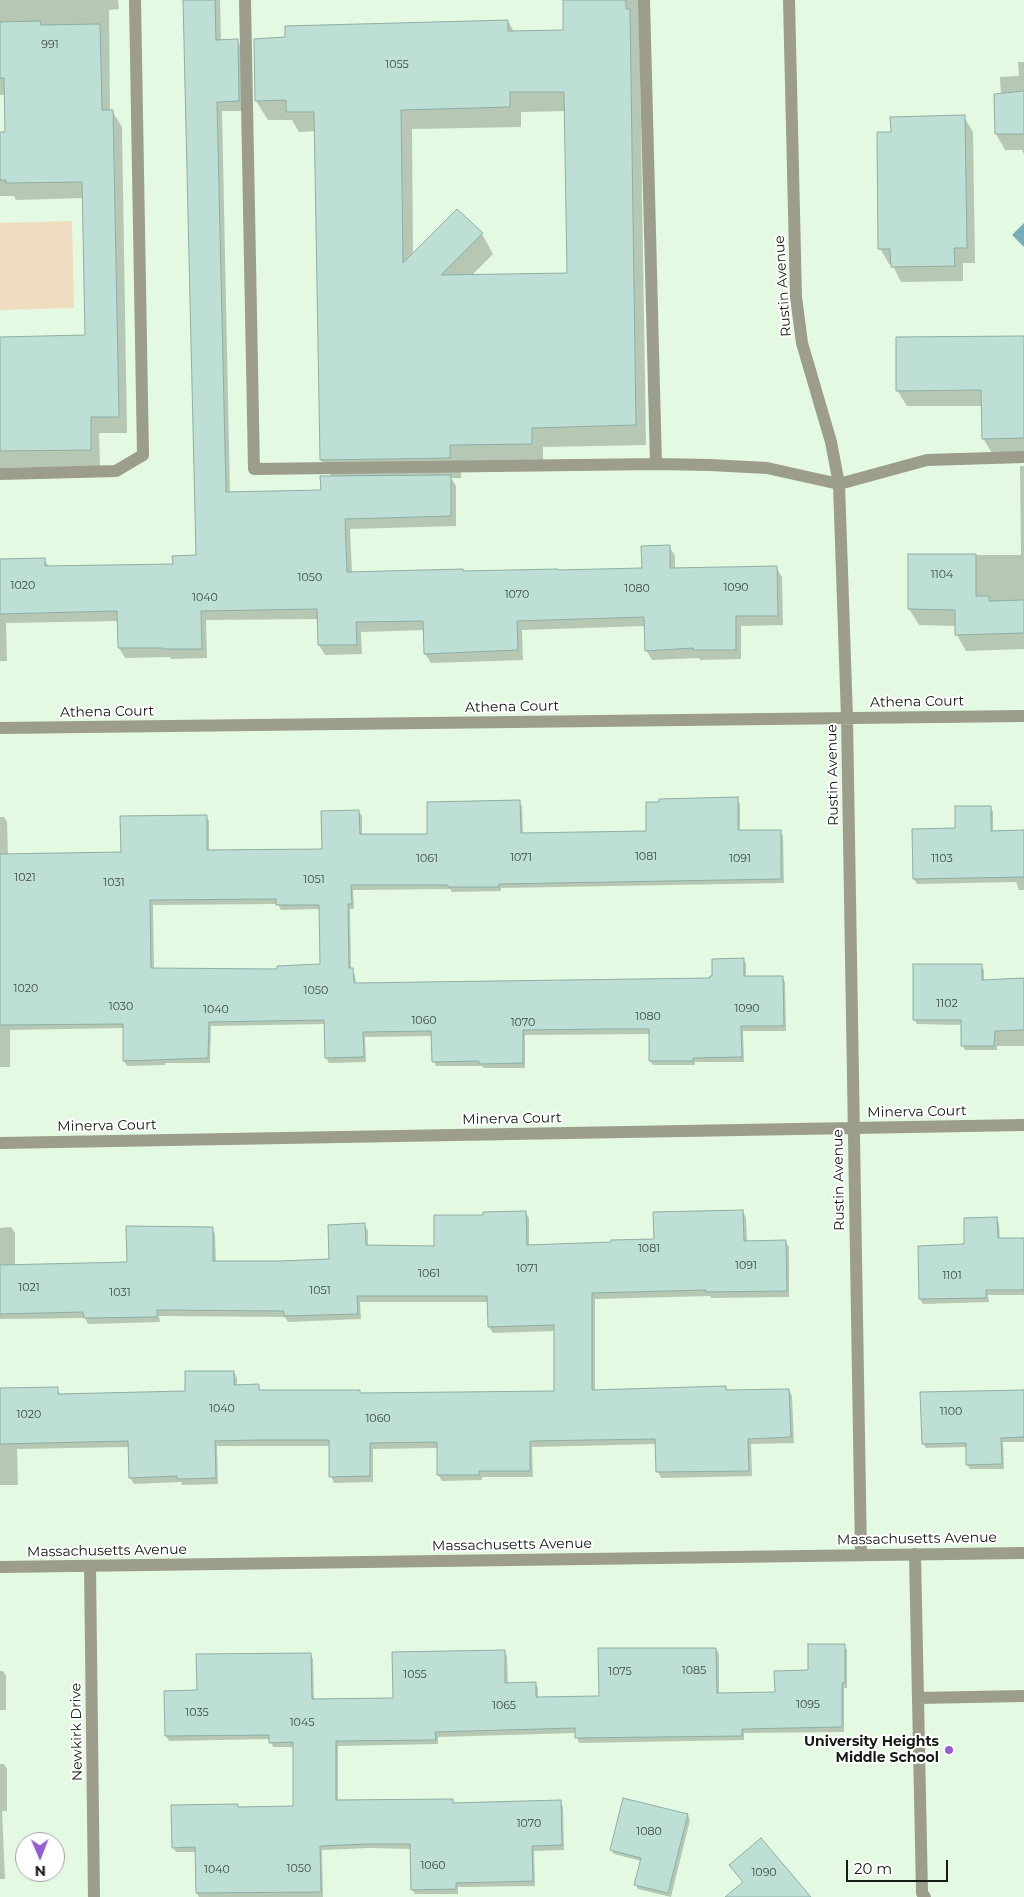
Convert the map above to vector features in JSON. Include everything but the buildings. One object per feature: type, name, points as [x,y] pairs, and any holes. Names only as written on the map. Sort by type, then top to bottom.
[{"type":"street","points":[[0,474],[116,472],[143,455],[135,0]]},
{"type":"street","points":[[246,0],[254,469],[710,464],[767,468],[839,484],[927,460],[1024,458]]},
{"type":"street","points":[[644,0],[656,464]]},
{"type":"street","name":"Rustin Avenue","points":[[789,0],[796,297],[802,343],[831,442],[839,484],[847,718],[861,1555]]},
{"type":"street","name":"Athena Court","points":[[0,728],[1024,716]]},
{"type":"street","name":"Minerva Court","points":[[0,1143],[1024,1125]]},
{"type":"street","name":"Massachusetts Avenue","points":[[0,1567],[1024,1553]]},
{"type":"street","points":[[915,1554],[922,1893],[925,1897]]},
{"type":"street","name":"Newkirk Drive","points":[[90,1566],[94,1897]]},
{"type":"street","points":[[918,1698],[1024,1696]]},
{"type":"shaded area","points":[[72,221],[74,308],[0,310],[0,223]]},
{"type":"water","points":[[1024,223],[1024,247],[1012,235]]},
{"type":"place","name":"University Heights Middle School","points":[[949,1750]]}]
